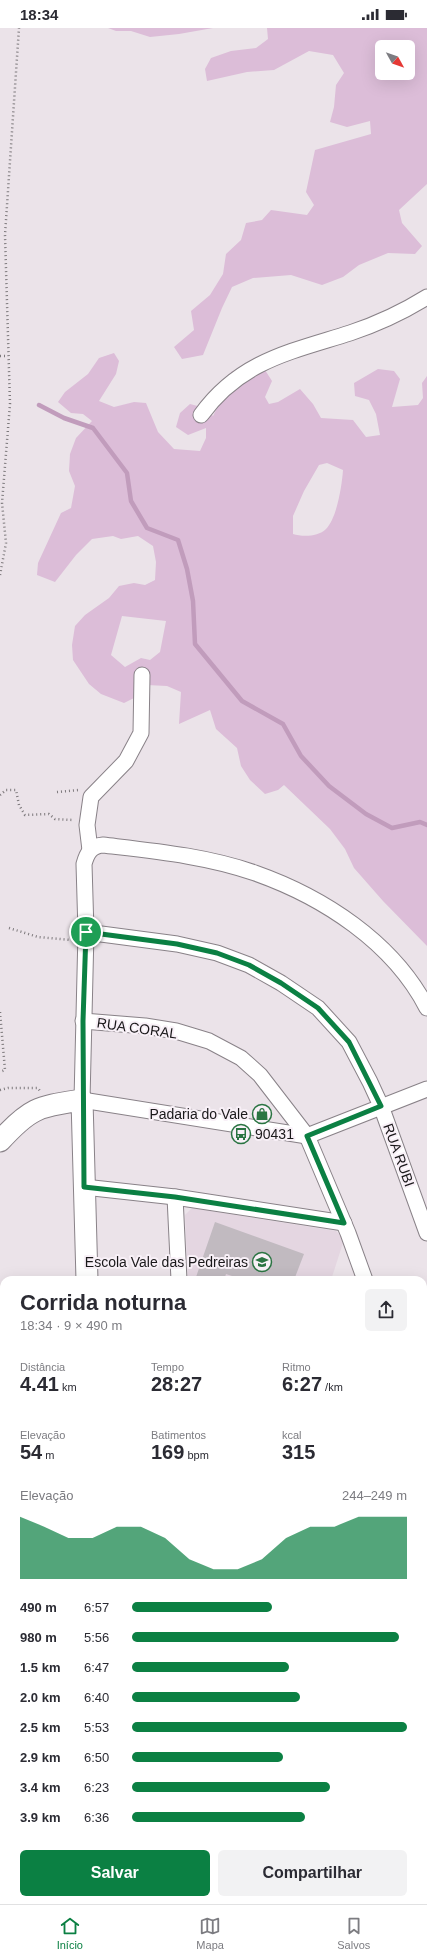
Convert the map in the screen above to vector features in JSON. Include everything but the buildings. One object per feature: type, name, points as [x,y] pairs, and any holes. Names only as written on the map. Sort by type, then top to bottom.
[{"type":"street","points":[[201,415],[214,398],[230,383],[246,372],[295,349],[351,333],[385,320],[411,308],[427,297]]},
{"type":"street","points":[[87,1276],[82,1100],[86,937],[84,864],[90,850],[88,821],[91,797],[126,761],[141,733],[142,676]]},
{"type":"street","points":[[90,850],[97,846],[104,845],[193,857],[254,873],[305,895],[349,922],[392,958],[427,1008]]},
{"type":"street","name":"RUA RUBI","points":[[86,937],[177,944],[217,953],[249,965],[281,983],[318,1008],[349,1042],[381,1106],[427,1233]]},
{"type":"street","name":"RUA CORAL","points":[[83,1021],[144,1026],[176,1031],[209,1041],[241,1058],[260,1075],[307,1136],[344,1223],[364,1276]]},
{"type":"street","points":[[0,1141],[22,1117],[32,1111],[48,1105],[82,1100],[307,1136],[427,1089]]},
{"type":"street","points":[[84,1187],[175,1197],[344,1223]]},
{"type":"street","points":[[175,1197],[179,1276]]},
{"type":"path","points":[[0,575],[6,544],[2,503],[10,404],[5,235],[19,28]]},
{"type":"path","points":[[0,356],[8,356]]},
{"type":"path","points":[[0,795],[6,790],[16,790],[19,805],[25,815],[49,814],[55,819],[88,821]]},
{"type":"path","points":[[57,792],[84,790],[91,797]]},
{"type":"path","points":[[9,928],[38,937],[86,937]]},
{"type":"path","points":[[0,1012],[5,1070],[0,1072]]},
{"type":"path","points":[[0,1090],[8,1088],[38,1088],[48,1105]]},
{"type":"shaded area","points":[[108,28],[213,28],[150,37],[131,31],[116,31]]},
{"type":"shaded area","points":[[267,28],[427,28],[427,184],[399,210],[402,223],[422,246],[415,254],[388,253],[359,265],[343,277],[322,285],[291,275],[253,278],[232,287],[203,355],[182,359],[174,347],[194,330],[191,311],[210,295],[223,274],[226,254],[241,240],[246,223],[262,220],[271,210],[307,215],[314,205],[306,192],[315,150],[371,134],[370,121],[347,127],[330,122],[334,107],[336,85],[344,73],[333,55],[309,51],[274,70],[247,72],[207,81],[205,69],[211,58],[231,51],[256,48],[268,39]]},
{"type":"shaded area","points":[[114,353],[119,361],[116,374],[99,401],[114,407],[134,402],[146,403],[158,432],[174,449],[200,451],[206,438],[206,428],[188,435],[176,427],[180,413],[190,404],[205,408],[213,416],[217,408],[219,393],[232,371],[243,380],[265,370],[272,381],[265,397],[269,404],[278,402],[300,389],[313,404],[321,418],[353,420],[366,437],[380,435],[376,414],[369,400],[355,396],[354,383],[378,369],[394,371],[400,379],[392,407],[418,405],[423,398],[422,383],[427,376],[427,946],[383,901],[354,868],[345,849],[330,829],[284,785],[278,790],[265,794],[250,780],[241,766],[237,748],[216,729],[210,710],[179,724],[181,692],[167,686],[147,685],[134,698],[124,703],[101,694],[89,684],[73,660],[72,645],[75,626],[85,615],[109,598],[119,586],[134,583],[145,585],[155,580],[156,562],[153,546],[138,536],[121,539],[113,536],[92,539],[76,555],[55,582],[37,575],[38,563],[61,513],[71,508],[75,486],[69,471],[70,454],[76,438],[92,421],[83,414],[71,413],[58,402],[65,392],[88,374],[99,358]],"holes":[[[327,463],[343,470],[336,509],[330,524],[323,532],[319,534],[305,536],[293,534],[293,516],[304,491],[319,465]],[[122,616],[166,621],[160,652],[150,660],[141,658],[125,667],[111,655]]]},
{"type":"shaded area","name":"Escola Vale das Pedreiras","points":[[192,1208],[336,1231],[341,1236],[343,1243],[332,1276],[188,1276],[185,1215]]},
{"type":"waterway","points":[[39,405],[64,418],[93,428],[127,473],[131,501],[147,528],[178,540],[187,569],[193,601],[195,644],[242,701],[283,724],[301,756],[329,786],[366,814],[392,828],[420,822],[427,825]]},
{"type":"place","name":"Padaria do Vale","points":[[262,1114]]},
{"type":"place","name":"90431","points":[[241,1134]]},
{"type":"place","name":"Escola Vale das Pedreiras","points":[[262,1262]]},
{"type":"route","points":[[86,932],[177,944],[217,953],[249,965],[281,983],[318,1008],[349,1042],[381,1106],[307,1136],[344,1223],[175,1197],[84,1187],[82,1100],[86,932]]}]
